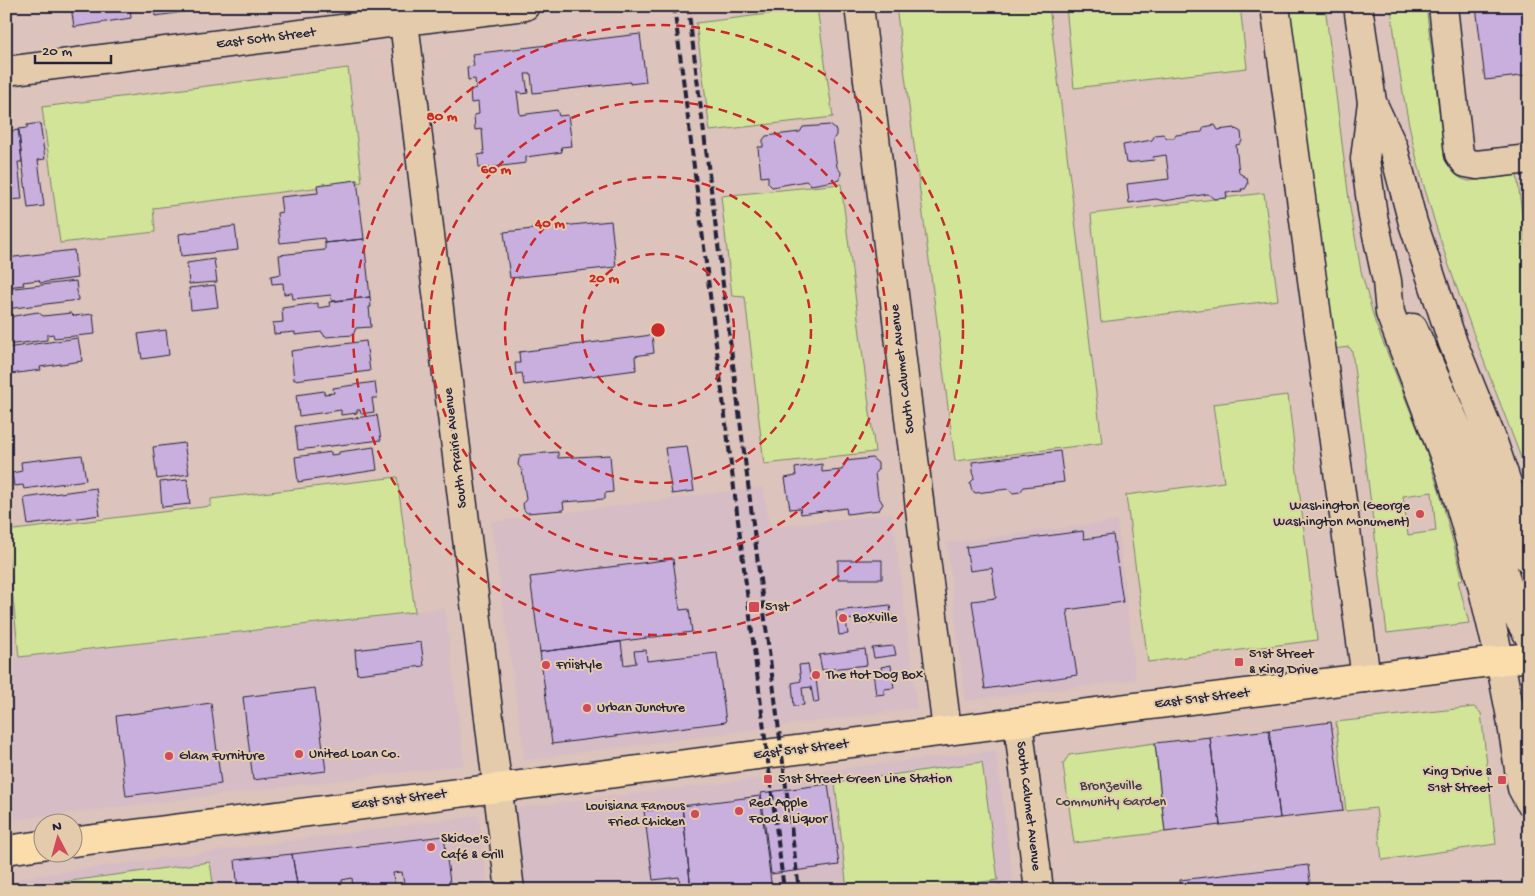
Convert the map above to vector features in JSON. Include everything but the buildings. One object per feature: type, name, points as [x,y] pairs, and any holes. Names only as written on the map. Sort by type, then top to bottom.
[{"type":"main road","name":"East 51st Street","points":[[82,841],[1529,657]]},
{"type":"main road","points":[[6,850],[32,846]]},
{"type":"street","name":"East 50th Street","points":[[6,71],[403,14],[525,6]]},
{"type":"street","name":"South Calumet Avenue","points":[[859,6],[947,731]]},
{"type":"street","points":[[1275,6],[1366,678]]},
{"type":"street","points":[[1358,6],[1372,102],[1365,159],[1373,216],[1387,281],[1390,313],[1450,471],[1481,580],[1500,661],[1522,788],[1529,801]]},
{"type":"street","points":[[1443,6],[1460,154],[1466,164],[1477,165],[1529,159]]},
{"type":"street","name":"South Prairie Avenue","points":[[403,14],[510,890]]},
{"type":"street","points":[[1372,102],[1393,147],[1412,223],[1453,343],[1495,447],[1529,559]]},
{"type":"street","points":[[1387,281],[1400,298],[1467,450],[1494,534],[1514,611],[1529,636]]},
{"type":"street","name":"South Calumet Avenue","points":[[1018,722],[1039,890]]},
{"type":"shaded area","points":[[763,487],[770,528],[892,513],[917,708],[525,760],[491,522]]},
{"type":"shaded area","points":[[1117,521],[1136,680],[965,701],[947,543]]},
{"type":"shaded area","points":[[445,608],[464,765],[60,814],[32,814],[32,817],[11,820],[6,783],[6,659]]},
{"type":"shaded area","points":[[996,750],[1013,882],[954,890],[524,890],[515,808]]},
{"type":"shaded area","points":[[479,815],[487,890],[21,890],[19,878]]},
{"type":"green space","points":[[896,6],[1049,6],[1102,443],[955,461]]},
{"type":"green space","points":[[1066,6],[1240,6],[1247,68],[1074,88]]},
{"type":"green space","points":[[1289,6],[1325,6],[1350,208],[1361,271],[1375,322],[1423,443],[1439,490],[1463,579],[1458,581],[1469,623],[1387,633],[1352,351],[1349,347],[1333,349]],"holes":[[[1432,492],[1436,531],[1408,535],[1403,496]]]},
{"type":"green space","points":[[1391,6],[1426,6],[1445,158],[1451,170],[1460,178],[1469,181],[1517,175],[1529,267],[1529,479],[1460,297],[1424,186],[1404,97]]},
{"type":"green space","points":[[817,8],[833,117],[710,131],[696,23]]},
{"type":"green space","points":[[348,68],[362,182],[153,208],[155,232],[60,243],[42,107]]},
{"type":"green space","points":[[841,184],[875,452],[764,464],[745,297],[732,296],[721,196]]},
{"type":"green space","points":[[1264,193],[1278,300],[1101,322],[1091,214]]},
{"type":"green space","points":[[1288,395],[1317,640],[1148,662],[1126,495],[1224,482],[1213,404]]},
{"type":"green space","points":[[397,477],[415,612],[19,657],[6,531],[211,506],[211,499]]},
{"type":"green space","points":[[1474,707],[1481,713],[1496,844],[1382,860],[1376,808],[1346,811],[1336,722]]},
{"type":"green space","name":"Bronzeville Community Garden","points":[[1155,743],[1165,832],[1074,843],[1063,764],[1069,755]]},
{"type":"green space","points":[[982,762],[998,880],[916,890],[847,890],[835,783]]},
{"type":"green space","points":[[210,862],[214,890],[48,890],[48,884]]},
{"type":"railway","points":[[674,6],[784,890]]},
{"type":"railway","points":[[688,6],[799,890]]},
{"type":"place","name":"Washington (George Washington Monument)","points":[[1420,514]]},
{"type":"place","name":"51st","points":[[754,607]]},
{"type":"place","name":"Boxville","points":[[843,618]]},
{"type":"place","name":"51st Street & King Drive","points":[[1239,662]]},
{"type":"place","name":"Friistyle","points":[[546,665]]},
{"type":"place","name":"The Hot Dog Box","points":[[816,675]]},
{"type":"place","name":"Urban Juncture","points":[[587,708]]},
{"type":"place","name":"United Loan Co.","points":[[299,754]]},
{"type":"place","name":"Glam Furniture","points":[[169,756]]},
{"type":"place","name":"51st Street Green Line Station","points":[[768,779]]},
{"type":"place","name":"King Drive & 51st Street","points":[[1502,780]]},
{"type":"place","name":"Red Apple Food & Liquor","points":[[739,811]]},
{"type":"place","name":"Louisiana Famous Fried Chicken","points":[[695,814]]},
{"type":"place","name":"Skidoe's Café & Grill","points":[[431,847]]}]
